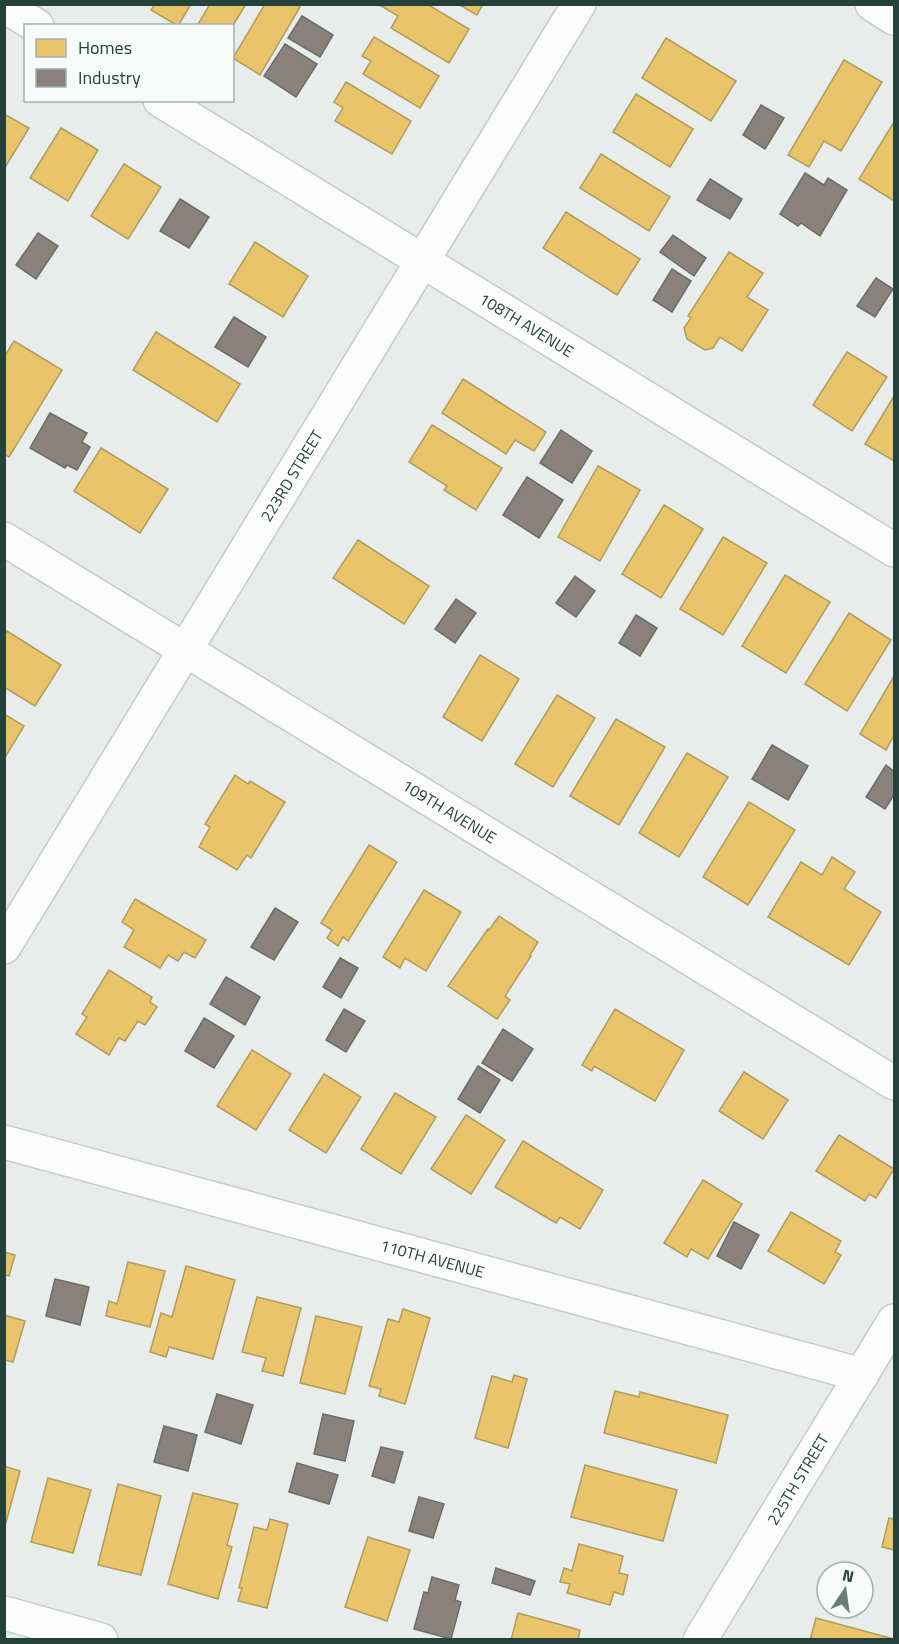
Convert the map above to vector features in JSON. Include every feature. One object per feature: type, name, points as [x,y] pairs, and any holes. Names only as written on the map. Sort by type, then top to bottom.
[{"type":"street","name":"223RD STREET","points":[[4,947],[579,4]]},
{"type":"street","points":[[872,4],[894,18]]},
{"type":"street","points":[[4,6],[34,24]]},
{"type":"street","name":"108TH AVENUE","points":[[163,102],[894,550]]},
{"type":"street","name":"109TH AVENUE","points":[[4,538],[894,1083]]},
{"type":"street","name":"110TH AVENUE","points":[[4,1142],[862,1375]]},
{"type":"street","name":"225TH STREET","points":[[700,1640],[894,1321]]},
{"type":"street","points":[[4,1613],[101,1640]]},
{"type":"building: Homes","points":[[155,4],[191,4],[179,24],[175,24],[151,10]]},
{"type":"building: Homes","points":[[210,4],[246,4],[234,24],[198,24]]},
{"type":"building: Homes","points":[[265,4],[295,4],[300,7],[260,75],[234,59]]},
{"type":"building: Homes","points":[[378,4],[427,4],[469,29],[449,63],[391,28],[398,16]]},
{"type":"building: Homes","points":[[458,4],[483,4],[477,15]]},
{"type":"building: Homes","points":[[374,37],[439,76],[420,108],[363,74],[371,61],[362,56]]},
{"type":"building: Homes","points":[[666,38],[736,81],[711,121],[642,78]]},
{"type":"building: Homes","points":[[844,60],[882,82],[841,151],[824,141],[809,167],[788,155]]},
{"type":"building: Homes","points":[[346,82],[411,121],[392,154],[335,121],[343,108],[334,102]]},
{"type":"building: Homes","points":[[636,94],[693,129],[670,167],[613,132]]},
{"type":"building: Homes","points":[[4,114],[29,128],[4,169]]},
{"type":"building: Homes","points":[[894,122],[894,201],[859,179]]},
{"type":"building: Homes","points":[[61,128],[98,150],[68,201],[30,178]]},
{"type":"building: Homes","points":[[601,154],[670,197],[649,231],[580,188]]},
{"type":"building: Homes","points":[[124,164],[161,187],[128,239],[91,216]]},
{"type":"building: Homes","points":[[566,212],[640,259],[617,295],[543,248]]},
{"type":"building: Homes","points":[[255,242],[308,276],[283,317],[229,284]]},
{"type":"building: Homes","points":[[729,252],[763,273],[747,297],[768,310],[742,351],[720,337],[713,348],[705,350],[687,339],[684,328],[691,318],[688,316]]},
{"type":"building: Homes","points":[[156,332],[240,384],[217,422],[133,370]]},
{"type":"building: Homes","points":[[14,341],[62,370],[9,457],[4,454],[4,357]]},
{"type":"building: Homes","points":[[847,352],[887,377],[852,431],[813,405]]},
{"type":"building: Homes","points":[[463,379],[546,432],[534,451],[515,440],[506,454],[442,413]]},
{"type":"building: Homes","points":[[894,396],[894,461],[865,444]]},
{"type":"building: Homes","points":[[432,425],[502,468],[476,510],[444,490],[447,486],[409,462]]},
{"type":"building: Homes","points":[[101,448],[168,489],[140,533],[74,491]]},
{"type":"building: Homes","points":[[598,466],[640,490],[600,561],[558,537]]},
{"type":"building: Homes","points":[[664,505],[703,529],[661,598],[622,574]]},
{"type":"building: Homes","points":[[723,537],[767,563],[723,635],[680,609]]},
{"type":"building: Homes","points":[[358,540],[429,586],[404,624],[333,578]]},
{"type":"building: Homes","points":[[785,575],[830,602],[786,673],[742,646]]},
{"type":"building: Homes","points":[[849,613],[891,640],[847,711],[805,684]]},
{"type":"building: Homes","points":[[7,631],[61,665],[35,706],[4,687],[4,635]]},
{"type":"building: Homes","points":[[480,655],[519,679],[482,741],[443,717]]},
{"type":"building: Homes","points":[[894,676],[894,735],[886,750],[860,734]]},
{"type":"building: Homes","points":[[557,695],[595,718],[553,787],[515,764]]},
{"type":"building: Homes","points":[[4,714],[24,726],[4,759]]},
{"type":"building: Homes","points":[[616,719],[665,747],[619,825],[570,796]]},
{"type":"building: Homes","points":[[687,753],[728,777],[679,857],[639,833]]},
{"type":"building: Homes","points":[[235,775],[248,784],[250,781],[285,802],[251,858],[247,855],[237,870],[199,847],[210,827],[205,824]]},
{"type":"building: Homes","points":[[749,802],[795,830],[748,905],[703,877]]},
{"type":"building: Homes","points":[[369,845],[397,862],[348,941],[343,937],[338,946],[327,938],[332,930],[321,923]]},
{"type":"building: Homes","points":[[832,857],[855,872],[844,889],[881,912],[849,965],[768,917],[801,862],[822,875]]},
{"type":"building: Homes","points":[[424,890],[461,912],[426,971],[405,958],[400,968],[383,957]]},
{"type":"building: Homes","points":[[135,899],[206,940],[195,958],[184,952],[178,961],[168,955],[160,968],[124,947],[134,930],[122,922]]},
{"type":"building: Homes","points":[[499,916],[538,942],[505,996],[510,1000],[497,1019],[448,986]]},
{"type":"building: Homes","points":[[109,970],[152,997],[150,1002],[157,1007],[145,1025],[138,1021],[125,1041],[119,1038],[109,1055],[76,1034],[87,1017],[82,1014]]},
{"type":"building: Homes","points":[[615,1009],[684,1050],[655,1101],[594,1066],[592,1071],[582,1065]]},
{"type":"building: Homes","points":[[252,1050],[291,1074],[256,1130],[217,1106]]},
{"type":"building: Homes","points":[[744,1072],[788,1100],[763,1139],[719,1111]]},
{"type":"building: Homes","points":[[324,1074],[361,1097],[326,1153],[289,1130]]},
{"type":"building: Homes","points":[[395,1093],[436,1117],[401,1174],[361,1149]]},
{"type":"building: Homes","points":[[466,1115],[505,1140],[471,1194],[431,1169]]},
{"type":"building: Homes","points":[[839,1135],[894,1169],[876,1198],[869,1194],[865,1201],[816,1171]]},
{"type":"building: Homes","points":[[523,1141],[603,1190],[580,1229],[560,1217],[556,1223],[495,1187]]},
{"type":"building: Homes","points":[[703,1180],[742,1204],[708,1259],[691,1249],[687,1257],[664,1243]]},
{"type":"building: Homes","points":[[791,1212],[841,1241],[835,1252],[841,1255],[824,1284],[768,1251]]},
{"type":"building: Homes","points":[[4,1252],[15,1255],[9,1276],[4,1275]]},
{"type":"building: Homes","points":[[128,1262],[165,1271],[150,1327],[106,1316],[109,1301],[117,1304]]},
{"type":"building: Homes","points":[[186,1266],[235,1280],[213,1359],[169,1347],[166,1357],[150,1352],[161,1313],[172,1317]]},
{"type":"building: Homes","points":[[257,1297],[301,1308],[283,1376],[262,1371],[266,1358],[242,1352]]},
{"type":"building: Homes","points":[[403,1309],[430,1318],[405,1404],[379,1396],[381,1389],[369,1386],[388,1319],[399,1322]]},
{"type":"building: Homes","points":[[4,1315],[25,1321],[13,1362],[4,1360]]},
{"type":"building: Homes","points":[[316,1316],[362,1327],[345,1394],[300,1383]]},
{"type":"building: Homes","points":[[514,1375],[527,1379],[508,1448],[475,1438],[492,1376],[512,1382]]},
{"type":"building: Homes","points":[[615,1391],[639,1397],[640,1392],[728,1415],[716,1463],[604,1433]]},
{"type":"building: Homes","points":[[585,1465],[677,1490],[663,1541],[571,1517]]},
{"type":"building: Homes","points":[[4,1466],[20,1471],[4,1530]]},
{"type":"building: Homes","points":[[48,1478],[91,1490],[73,1553],[31,1542]]},
{"type":"building: Homes","points":[[118,1484],[161,1496],[141,1575],[98,1565]]},
{"type":"building: Homes","points":[[193,1493],[238,1504],[227,1545],[232,1547],[218,1599],[168,1584]]},
{"type":"building: Homes","points":[[889,1518],[894,1519],[894,1550],[882,1547]]},
{"type":"building: Homes","points":[[270,1519],[288,1524],[267,1608],[238,1601],[254,1527],[267,1530]]},
{"type":"building: Homes","points":[[368,1537],[410,1550],[387,1621],[345,1607]]},
{"type":"building: Homes","points":[[579,1544],[623,1556],[619,1573],[628,1575],[623,1595],[614,1592],[610,1605],[567,1593],[570,1584],[560,1582],[564,1568],[572,1571]]},
{"type":"building: Homes","points":[[518,1613],[580,1630],[578,1640],[511,1640]]},
{"type":"building: Homes","points":[[815,1620],[823,1620],[894,1639],[894,1640],[810,1640]]},
{"type":"building: Industry","points":[[302,16],[333,35],[320,57],[288,38]]},
{"type":"building: Industry","points":[[285,44],[317,64],[296,97],[264,76]]},
{"type":"building: Industry","points":[[761,105],[784,118],[765,149],[743,135]]},
{"type":"building: Industry","points":[[805,173],[824,185],[828,178],[847,190],[820,236],[801,223],[798,226],[780,214]]},
{"type":"building: Industry","points":[[710,179],[742,199],[730,219],[697,200]]},
{"type":"building: Industry","points":[[180,199],[209,217],[189,248],[160,231]]},
{"type":"building: Industry","points":[[38,233],[58,246],[36,279],[16,265]]},
{"type":"building: Industry","points":[[673,235],[706,258],[694,276],[660,252]]},
{"type":"building: Industry","points":[[672,269],[691,281],[672,312],[653,300]]},
{"type":"building: Industry","points":[[876,278],[893,289],[875,317],[857,306]]},
{"type":"building: Industry","points":[[234,317],[266,337],[248,367],[215,347]]},
{"type":"building: Industry","points":[[50,413],[87,433],[82,442],[90,447],[77,470],[67,465],[65,468],[30,448]]},
{"type":"building: Industry","points":[[561,430],[592,451],[572,483],[540,463]]},
{"type":"building: Industry","points":[[527,477],[563,500],[539,538],[503,515]]},
{"type":"building: Industry","points":[[575,576],[595,591],[576,617],[556,603]]},
{"type":"building: Industry","points":[[456,599],[476,613],[455,643],[435,629]]},
{"type":"building: Industry","points":[[636,615],[657,628],[640,656],[619,643]]},
{"type":"building: Industry","points":[[772,745],[808,766],[788,800],[752,779]]},
{"type":"building: Industry","points":[[886,765],[894,771],[894,795],[885,809],[866,797]]},
{"type":"building: Industry","points":[[275,908],[298,922],[274,960],[251,947]]},
{"type":"building: Industry","points":[[340,958],[358,968],[341,998],[323,987]]},
{"type":"building: Industry","points":[[226,977],[260,997],[245,1025],[210,1004]]},
{"type":"building: Industry","points":[[344,1009],[365,1021],[346,1052],[326,1040]]},
{"type":"building: Industry","points":[[204,1018],[234,1036],[214,1068],[185,1051]]},
{"type":"building: Industry","points":[[503,1029],[533,1049],[512,1081],[482,1063]]},
{"type":"building: Industry","points":[[478,1066],[500,1080],[480,1113],[458,1099]]},
{"type":"building: Industry","points":[[734,1222],[759,1235],[741,1269],[717,1256]]},
{"type":"building: Industry","points":[[55,1279],[89,1287],[80,1325],[46,1316]]},
{"type":"building: Industry","points":[[217,1394],[253,1405],[241,1444],[205,1432]]},
{"type":"building: Industry","points":[[323,1414],[354,1421],[345,1461],[314,1454]]},
{"type":"building: Industry","points":[[164,1426],[197,1435],[188,1471],[154,1462]]},
{"type":"building: Industry","points":[[381,1447],[403,1452],[394,1483],[372,1476]]},
{"type":"building: Industry","points":[[297,1463],[338,1475],[329,1504],[289,1492]]},
{"type":"building: Industry","points":[[419,1497],[444,1504],[433,1538],[409,1531]]},
{"type":"building: Industry","points":[[496,1568],[535,1581],[530,1595],[492,1583]]},
{"type":"building: Industry","points":[[432,1577],[459,1585],[455,1600],[461,1602],[451,1639],[414,1629],[424,1592],[428,1593]]}]
